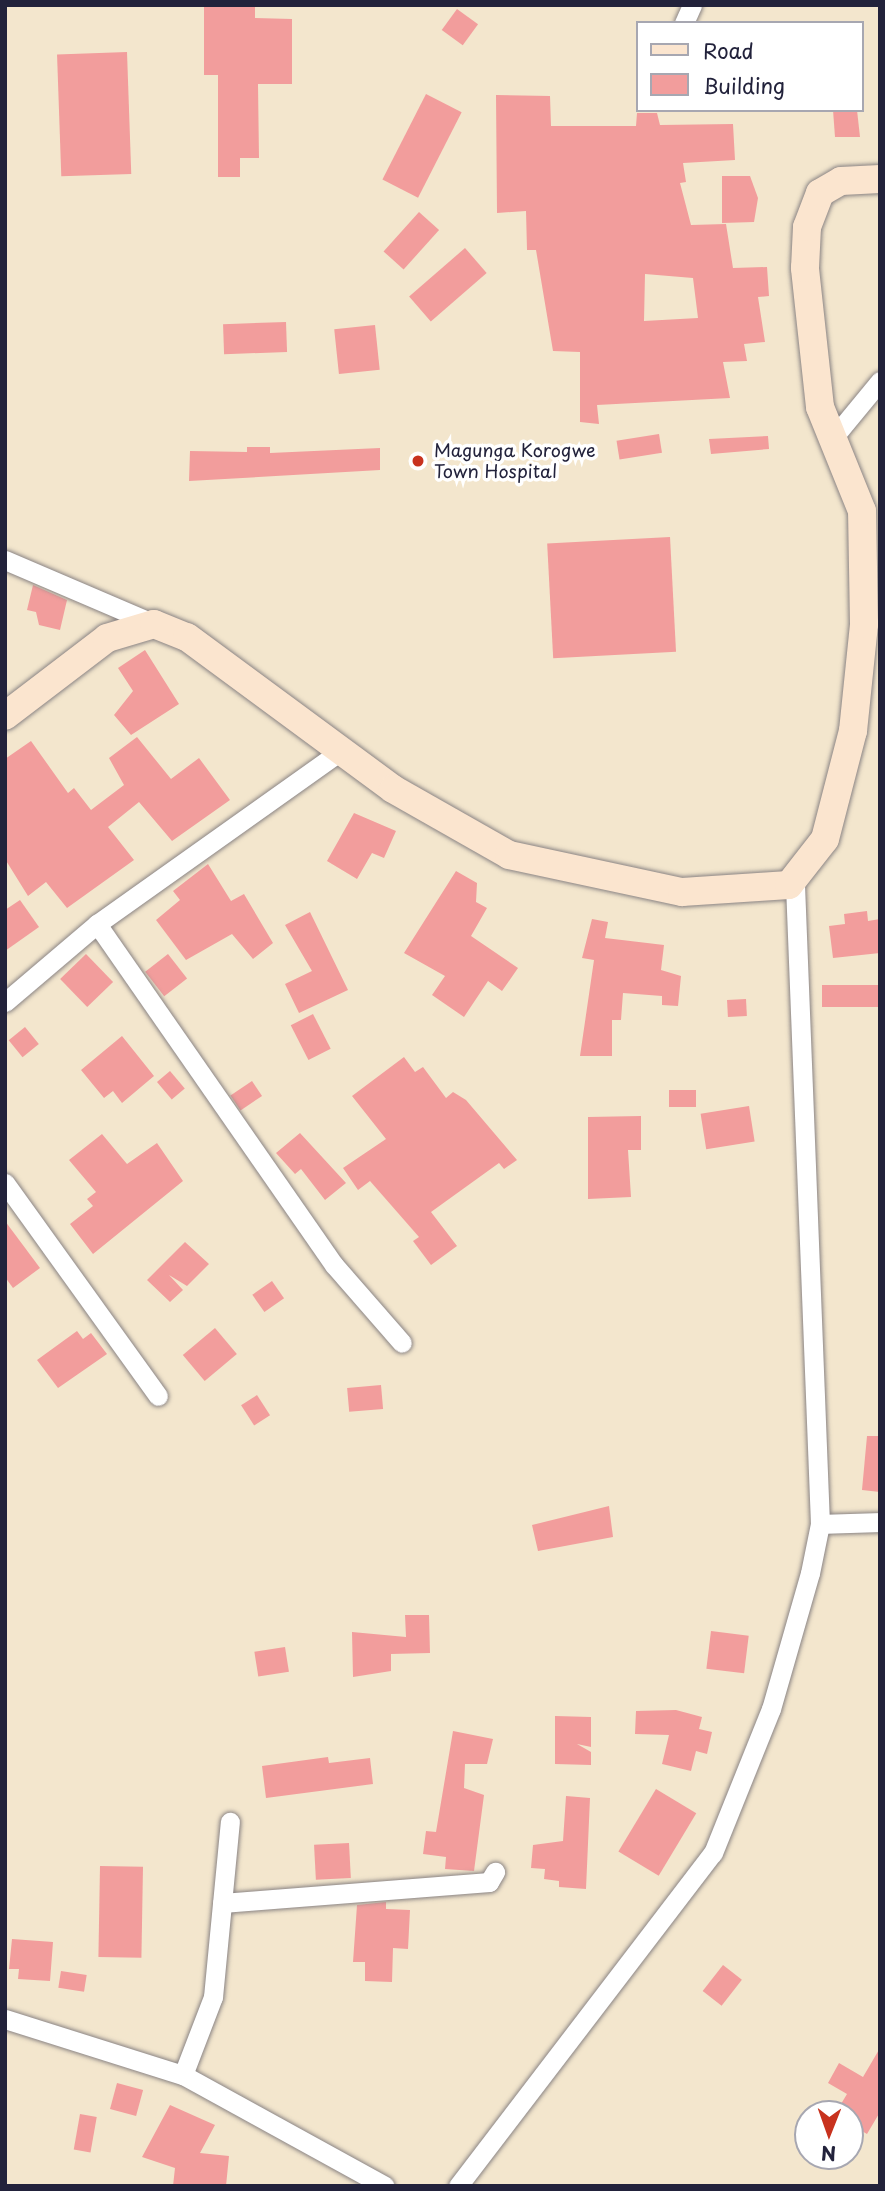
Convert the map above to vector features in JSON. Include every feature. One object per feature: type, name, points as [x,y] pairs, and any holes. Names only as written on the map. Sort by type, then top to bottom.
[{"type":"street","points":[[685,21],[692,5]]},
{"type":"street","points":[[789,885],[825,839],[853,731],[864,624],[862,511],[820,407],[805,268],[807,227],[820,193],[841,181],[880,178]]},
{"type":"street","points":[[833,438],[880,381]]},
{"type":"street","points":[[5,560],[187,637],[274,698],[339,752],[509,855],[682,892],[795,885],[820,1524],[771,1709],[713,1853],[458,2186]]},
{"type":"street","points":[[5,716],[95,645],[154,624]]},
{"type":"street","points":[[5,1002],[97,924],[339,752]]},
{"type":"street","points":[[97,924],[334,1265],[402,1343]]},
{"type":"street","points":[[5,1184],[158,1396]]},
{"type":"street","points":[[820,1524],[880,1522]]},
{"type":"street","points":[[183,2075],[213,1997],[230,1822]]},
{"type":"street","points":[[222,1903],[489,1882],[495,1872]]},
{"type":"street","points":[[5,2019],[183,2075],[385,2186]]},
{"type":"building","points":[[204,5],[255,5],[255,18],[292,19],[292,84],[258,84],[259,158],[240,158],[240,177],[218,177],[218,75],[204,75]]},
{"type":"building","points":[[457,9],[478,24],[463,45],[442,30]]},
{"type":"building","points":[[127,52],[131,174],[61,176],[57,54]]},
{"type":"building","points":[[426,94],[462,112],[418,198],[382,180]]},
{"type":"building","points":[[496,95],[550,96],[551,126],[636,126],[637,113],[657,113],[660,125],[733,124],[735,160],[683,163],[686,182],[680,183],[691,225],[726,224],[733,268],[767,267],[769,296],[758,297],[765,342],[744,344],[747,361],[723,362],[730,398],[597,405],[599,424],[580,422],[580,352],[553,351],[536,250],[527,250],[526,211],[497,213]],"holes":[[[645,274],[693,278],[698,318],[644,321]]]},
{"type":"building","points":[[833,112],[857,112],[860,137],[835,137]]},
{"type":"building","points":[[722,176],[750,176],[758,198],[754,222],[722,223]]},
{"type":"building","points":[[419,212],[439,230],[404,269],[384,251]]},
{"type":"building","points":[[465,248],[487,273],[431,321],[409,297]]},
{"type":"building","points":[[286,322],[287,352],[224,354],[223,324]]},
{"type":"building","points":[[375,325],[380,370],[339,374],[334,329]]},
{"type":"building","points":[[659,434],[662,453],[620,459],[617,441]]},
{"type":"building","points":[[768,436],[769,449],[711,454],[709,439]]},
{"type":"building","points":[[247,447],[270,447],[270,453],[380,448],[380,470],[189,481],[190,451],[247,452]]},
{"type":"building","points":[[670,537],[676,652],[553,658],[547,543]]},
{"type":"building","points":[[33,585],[67,600],[60,630],[39,625],[36,612],[27,610]]},
{"type":"building","points":[[145,650],[179,704],[131,735],[114,715],[133,691],[118,668]]},
{"type":"building","points":[[137,737],[171,779],[199,758],[230,800],[172,841],[139,802],[108,827],[134,860],[67,908],[46,882],[28,896],[5,859],[5,759],[31,741],[68,793],[74,788],[91,810],[124,785],[109,758]]},
{"type":"building","points":[[354,813],[396,831],[384,858],[372,853],[357,879],[327,861]]},
{"type":"building","points":[[208,864],[231,901],[244,894],[273,943],[253,959],[232,934],[186,960],[156,920],[180,900],[173,891]]},
{"type":"building","points":[[456,871],[477,883],[476,902],[487,908],[471,936],[518,968],[502,991],[488,981],[464,1017],[432,995],[445,976],[404,953]]},
{"type":"building","points":[[20,900],[39,927],[5,951],[5,910]]},
{"type":"building","points":[[867,911],[868,921],[880,919],[880,953],[833,958],[829,926],[845,924],[844,914]]},
{"type":"building","points":[[310,912],[348,990],[299,1013],[285,984],[312,971],[285,925]]},
{"type":"building","points":[[592,919],[608,922],[605,938],[664,945],[661,970],[681,976],[678,1006],[662,1005],[662,996],[623,993],[621,1020],[612,1020],[612,1056],[580,1056],[594,960],[582,958]]},
{"type":"building","points":[[86,954],[113,982],[87,1007],[60,979]]},
{"type":"building","points":[[168,954],[187,978],[164,996],[145,972]]},
{"type":"building","points":[[822,985],[880,985],[880,1007],[822,1007]]},
{"type":"building","points":[[746,999],[747,1016],[728,1017],[727,1000]]},
{"type":"building","points":[[313,1014],[331,1049],[308,1060],[291,1025]]},
{"type":"building","points":[[25,1027],[39,1044],[23,1057],[9,1040]]},
{"type":"building","points":[[122,1036],[154,1076],[122,1103],[113,1091],[104,1098],[81,1070]]},
{"type":"building","points":[[404,1057],[415,1072],[423,1067],[446,1098],[453,1092],[466,1100],[517,1160],[504,1169],[499,1163],[431,1212],[457,1246],[431,1265],[413,1241],[419,1237],[370,1181],[358,1190],[343,1168],[386,1139],[352,1096]]},
{"type":"building","points":[[170,1071],[185,1089],[172,1100],[157,1082]]},
{"type":"building","points":[[252,1081],[262,1096],[241,1110],[230,1096]]},
{"type":"building","points":[[669,1090],[696,1090],[696,1107],[669,1107]]},
{"type":"building","points":[[749,1106],[755,1142],[706,1149],[701,1114]]},
{"type":"building","points":[[641,1116],[641,1150],[628,1150],[631,1197],[588,1199],[588,1117]]},
{"type":"building","points":[[300,1133],[346,1183],[325,1200],[301,1169],[295,1174],[276,1153]]},
{"type":"building","points":[[102,1134],[127,1164],[157,1143],[183,1181],[93,1254],[70,1224],[93,1206],[87,1199],[96,1192],[69,1160]]},
{"type":"building","points":[[5,1221],[40,1268],[13,1288],[5,1277]]},
{"type":"building","points":[[185,1242],[209,1264],[187,1286],[169,1275],[183,1290],[170,1302],[147,1280]]},
{"type":"building","points":[[272,1281],[284,1298],[264,1312],[252,1295]]},
{"type":"building","points":[[215,1328],[237,1354],[205,1381],[183,1355]]},
{"type":"building","points":[[77,1331],[83,1339],[91,1333],[107,1354],[58,1388],[37,1360]]},
{"type":"building","points":[[381,1385],[383,1409],[349,1412],[347,1388]]},
{"type":"building","points":[[257,1395],[270,1415],[254,1425],[241,1405]]},
{"type":"building","points":[[867,1436],[880,1436],[880,1492],[862,1490]]},
{"type":"building","points":[[609,1506],[613,1537],[538,1551],[532,1525]]},
{"type":"building","points":[[405,1615],[429,1615],[430,1653],[391,1654],[391,1671],[353,1677],[352,1632],[406,1637]]},
{"type":"building","points":[[711,1631],[749,1636],[744,1673],[706,1669]]},
{"type":"building","points":[[285,1647],[289,1672],[258,1677],[254,1652]]},
{"type":"building","points":[[676,1710],[702,1717],[699,1729],[712,1732],[707,1754],[696,1751],[691,1771],[662,1764],[669,1735],[635,1734],[636,1711]]},
{"type":"building","points":[[555,1716],[591,1717],[591,1747],[577,1744],[591,1752],[591,1765],[555,1764]]},
{"type":"building","points":[[453,1731],[493,1739],[487,1764],[465,1764],[464,1788],[484,1795],[474,1871],[445,1869],[446,1857],[423,1854],[426,1831],[436,1832]]},
{"type":"building","points":[[328,1757],[329,1763],[370,1758],[373,1784],[266,1798],[262,1766]]},
{"type":"building","points":[[656,1789],[696,1813],[659,1876],[618,1852]]},
{"type":"building","points":[[566,1796],[590,1798],[586,1889],[559,1887],[559,1881],[544,1879],[545,1869],[531,1868],[533,1845],[563,1841]]},
{"type":"building","points":[[349,1843],[351,1878],[316,1880],[314,1845]]},
{"type":"building","points":[[100,1866],[143,1867],[141,1958],[98,1957]]},
{"type":"building","points":[[386,1902],[386,1909],[410,1910],[408,1949],[393,1948],[392,1982],[365,1981],[365,1962],[353,1962],[357,1905]]},
{"type":"building","points":[[12,1939],[53,1942],[50,1981],[18,1979],[19,1969],[9,1969]]},
{"type":"building","points":[[723,1965],[742,1980],[722,2006],[703,1991]]},
{"type":"building","points":[[61,1971],[87,1975],[84,1992],[58,1988]]},
{"type":"building","points":[[880,2048],[880,2112],[867,2134],[864,2132],[864,2100],[843,2100],[847,2094],[828,2083],[839,2063],[863,2077]]},
{"type":"building","points":[[117,2083],[143,2090],[136,2116],[110,2109]]},
{"type":"building","points":[[170,2105],[215,2125],[200,2153],[229,2156],[226,2186],[173,2186],[175,2168],[142,2157]]},
{"type":"building","points":[[80,2114],[97,2117],[90,2152],[74,2149]]},
{"type":"place","name":"Magunga Korogwe Town Hospital","points":[[418,461]]}]
